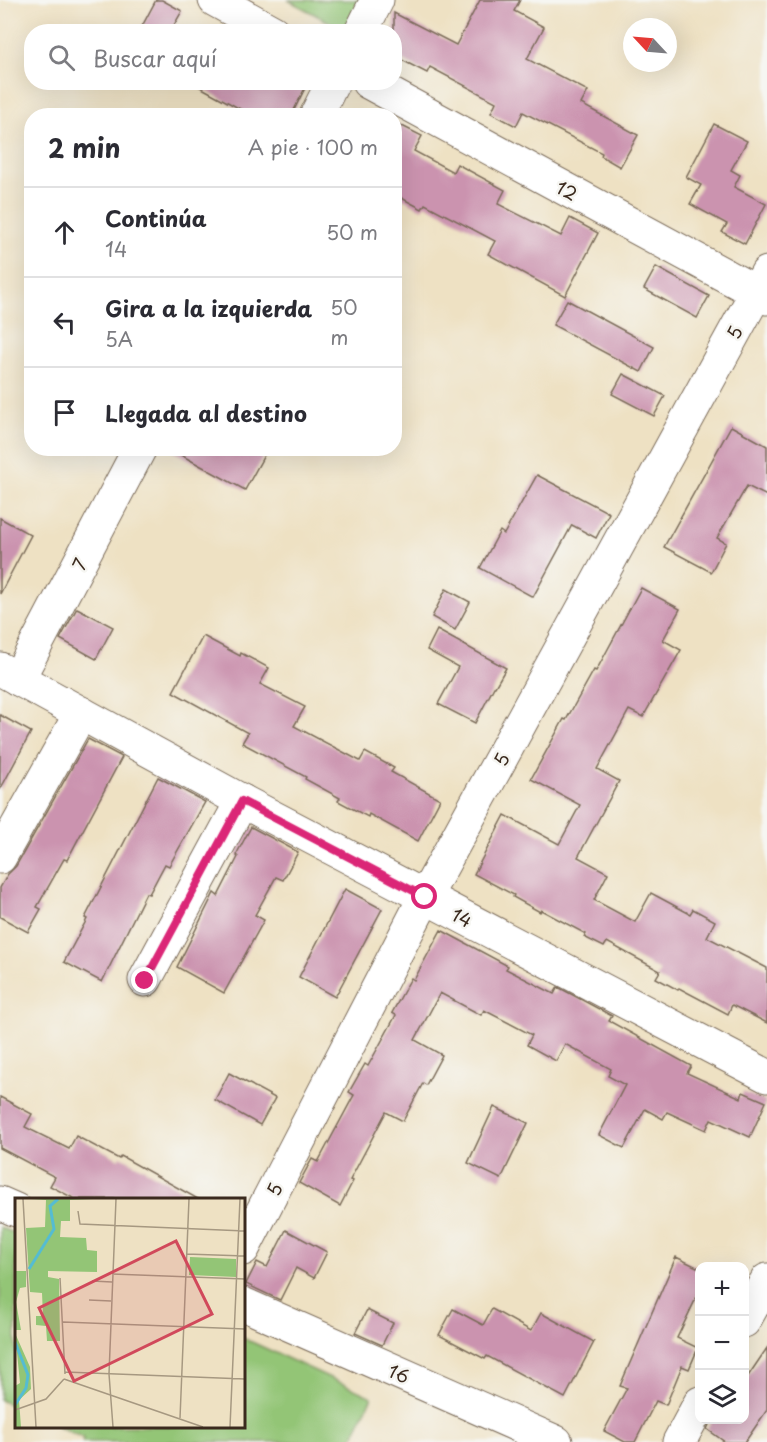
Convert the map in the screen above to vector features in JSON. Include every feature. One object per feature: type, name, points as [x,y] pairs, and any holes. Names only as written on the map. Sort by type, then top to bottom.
[{"type":"street","points":[[215,0],[258,24]]},
{"type":"street","points":[[364,24],[377,0]]},
{"type":"street","points":[[320,108],[329,90]]},
{"type":"street","name":"12","points":[[383,90],[763,288]]},
{"type":"street","name":"5","points":[[244,1247],[425,897],[763,288]]},
{"type":"street","name":"7","points":[[9,674],[135,456]]},
{"type":"street","name":"14","points":[[9,674],[242,801],[767,1076]]},
{"type":"street","points":[[0,857],[81,713]]},
{"type":"street","points":[[145,981],[242,801]]},
{"type":"street","points":[[0,1203],[15,1210]]},
{"type":"street","points":[[747,1316],[767,1280]]},
{"type":"street","name":"16","points":[[244,1304],[556,1442]]},
{"type":"street","points":[[678,1442],[695,1411]]},
{"type":"green space","points":[[288,0],[362,0],[350,24],[333,24]]},
{"type":"green space","points":[[0,1227],[15,1234],[15,1407],[0,1400]]},
{"type":"green space","points":[[244,1338],[372,1397],[350,1442],[82,1442],[84,1438],[59,1427],[244,1427]]},
{"type":"building","points":[[156,0],[162,0],[182,11],[175,24],[143,24]]},
{"type":"building","points":[[480,0],[520,0],[514,11],[544,27],[527,59],[588,91],[581,104],[638,135],[620,167],[601,156],[602,153],[523,112],[516,126],[491,113],[496,102],[430,67],[427,73],[402,60],[402,24],[394,24],[394,13],[456,45]]},
{"type":"building","points":[[206,90],[304,90],[295,108],[238,108]]},
{"type":"building","points":[[714,124],[747,141],[731,170],[740,175],[734,187],[766,204],[745,244],[722,232],[727,224],[690,204],[701,185],[686,177]]},
{"type":"building","points":[[402,126],[422,136],[414,151],[453,172],[457,164],[505,190],[498,204],[561,236],[570,218],[598,233],[565,296],[488,254],[495,241],[425,204],[422,209],[402,198]]},
{"type":"building","points":[[656,267],[709,296],[697,318],[644,289]]},
{"type":"building","points":[[567,300],[654,347],[641,372],[553,325]]},
{"type":"building","points":[[623,374],[665,396],[654,416],[612,394]]},
{"type":"building","points":[[731,426],[767,446],[767,496],[747,486],[717,538],[726,543],[711,572],[664,547]]},
{"type":"building","points":[[183,456],[264,456],[245,490]]},
{"type":"building","points":[[537,475],[609,513],[596,538],[572,525],[533,597],[480,568],[500,531],[504,534]]},
{"type":"building","points":[[0,518],[31,535],[0,594]]},
{"type":"building","points":[[641,588],[680,609],[663,640],[681,650],[643,717],[629,710],[597,769],[619,781],[578,857],[608,873],[594,900],[635,922],[651,893],[690,914],[693,909],[715,921],[707,937],[767,968],[767,1023],[732,1005],[728,1014],[679,988],[678,990],[656,978],[660,971],[607,942],[604,947],[584,937],[586,934],[541,910],[540,912],[474,874],[505,815],[559,844],[580,805],[531,779],[564,719],[566,720],[594,670],[596,671]]},
{"type":"building","points":[[446,589],[470,602],[455,630],[432,617]]},
{"type":"building","points":[[77,608],[113,627],[96,659],[60,639]]},
{"type":"building","points":[[437,630],[506,668],[475,723],[438,704],[458,667],[427,650]]},
{"type":"building","points":[[203,636],[240,656],[241,653],[269,668],[260,684],[305,707],[294,726],[360,761],[365,752],[394,768],[391,772],[440,799],[418,841],[369,814],[368,817],[338,801],[340,798],[305,779],[306,777],[242,743],[248,733],[173,692]]},
{"type":"building","points":[[0,715],[31,732],[0,790]]},
{"type":"building","points":[[88,739],[122,757],[67,860],[64,859],[37,907],[41,909],[28,932],[0,917],[0,888],[16,866]]},
{"type":"building","points":[[158,777],[205,802],[169,866],[165,864],[149,894],[146,893],[102,982],[64,962]]},
{"type":"building","points":[[251,827],[298,852],[283,880],[276,877],[255,915],[264,920],[224,993],[177,967],[214,893],[218,896]]},
{"type":"building","points":[[345,889],[382,909],[335,997],[299,977]]},
{"type":"building","points":[[441,930],[508,966],[506,969],[554,994],[558,987],[612,1016],[609,1021],[691,1066],[687,1073],[741,1098],[743,1092],[766,1102],[750,1137],[711,1119],[706,1130],[667,1112],[663,1119],[645,1109],[624,1148],[599,1135],[625,1085],[608,1076],[611,1069],[565,1044],[556,1061],[527,1045],[532,1035],[484,1010],[481,1015],[440,993],[415,1040],[442,1055],[426,1085],[423,1083],[403,1121],[386,1112],[350,1180],[353,1181],[340,1206],[299,1183],[312,1159],[318,1162],[354,1095],[349,1092],[365,1064],[368,1066],[396,1015],[392,1013],[411,978],[414,980]]},
{"type":"building","points":[[229,1073],[275,1098],[260,1125],[215,1100]]},
{"type":"building","points":[[0,1097],[32,1114],[25,1127],[69,1149],[76,1136],[119,1159],[121,1156],[196,1198],[73,1198],[50,1186],[55,1177],[0,1148]]},
{"type":"building","points":[[494,1107],[528,1123],[501,1179],[468,1163]]},
{"type":"building","points":[[286,1230],[327,1252],[314,1278],[296,1268],[280,1300],[246,1284],[257,1262],[267,1267]]},
{"type":"building","points":[[676,1257],[695,1266],[695,1300],[677,1338],[695,1347],[695,1355],[689,1369],[682,1366],[666,1405],[656,1401],[635,1442],[625,1442],[604,1431],[627,1388],[620,1386]]},
{"type":"building","points":[[453,1309],[483,1325],[492,1309],[531,1331],[541,1313],[594,1342],[565,1398],[487,1356],[485,1359],[439,1335]]},
{"type":"building","points":[[367,1310],[393,1323],[382,1345],[355,1333]]},
{"type":"building","points":[[767,1348],[767,1410],[745,1442],[725,1442],[707,1429],[710,1424],[749,1424],[749,1375]]},
{"type":"route","points":[[145,981],[242,801],[425,897]]}]
